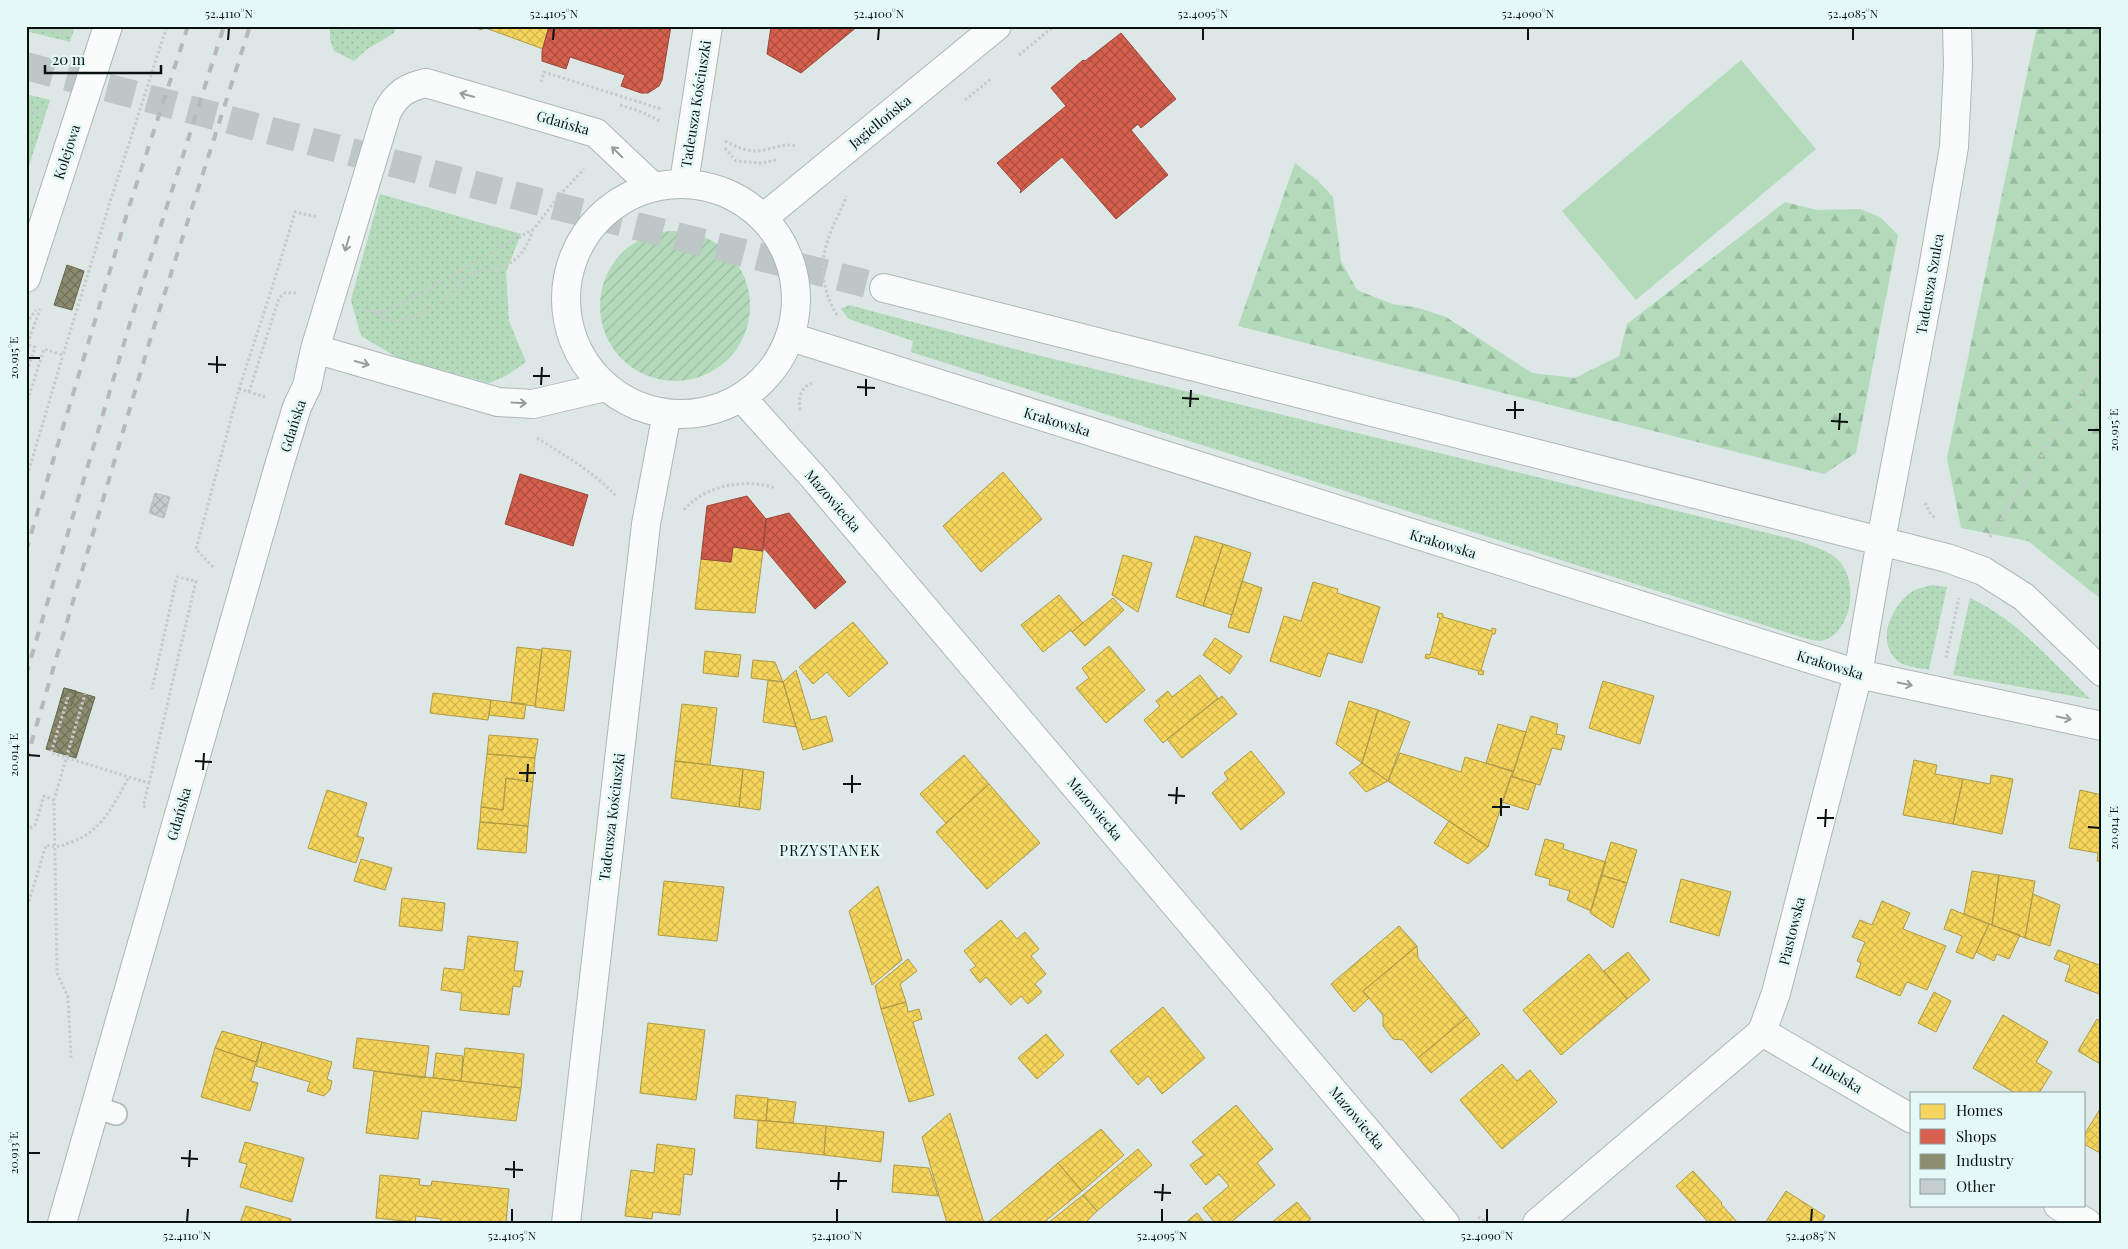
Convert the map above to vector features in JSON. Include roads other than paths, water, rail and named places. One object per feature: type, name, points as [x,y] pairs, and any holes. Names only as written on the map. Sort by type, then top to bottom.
[{"type":"street","name":"Kolejowa","points":[[26,278],[108,26]]},
{"type":"street","name":"Tadeusza Kościuszki","points":[[684,182],[708,26]]},
{"type":"street","name":"Jagiellońska","points":[[763,218],[997,26]]},
{"type":"street","name":"Tadeusza Szulca","points":[[1881,540],[1932,274],[1954,147],[1958,65],[1957,26]]},
{"type":"street","name":"Gdańska","points":[[62,1223],[106,1110],[278,469],[298,407],[307,386],[315,349],[387,112],[393,101],[404,90],[426,83],[596,133],[652,186]]},
{"type":"street","points":[[684,182],[725,191],[747,203],[763,218],[795,271],[795,308],[791,338],[783,357],[772,372],[742,398],[700,414],[667,413],[632,404],[606,387],[587,367],[575,347],[569,326],[565,298],[569,269],[576,249],[588,229],[607,209],[625,198],[652,186],[684,182]]},
{"type":"street","points":[[884,288],[1947,558],[1983,571],[2024,597],[2102,672]]},
{"type":"street","name":"Krakowska","points":[[791,338],[1858,674],[2102,726]]},
{"type":"street","points":[[315,349],[498,402],[533,404],[606,387]]},
{"type":"street","name":"Mazowiecka","points":[[742,398],[815,479],[1445,1223]]},
{"type":"street","name":"Tadeusza Kościuszki","points":[[566,1223],[646,524],[667,413]]},
{"type":"street","name":"Piastowska","points":[[1537,1223],[1762,1032],[1776,993],[1858,674],[1881,540]]},
{"type":"street","name":"Lubelska","points":[[1762,1032],[1910,1118]]},
{"type":"street","points":[[2060,1206],[2087,1223]]},
{"type":"tunnel","points":[[26,66],[540,202],[884,288]]},
{"type":"railway","points":[[26,551],[129,207],[188,26]]},
{"type":"railway","points":[[26,675],[130,323],[224,26]]},
{"type":"railway","points":[[26,761],[153,330],[250,26]]},
{"type":"district","name":"PRZYSTANEK","points":[[830,851]]}]
